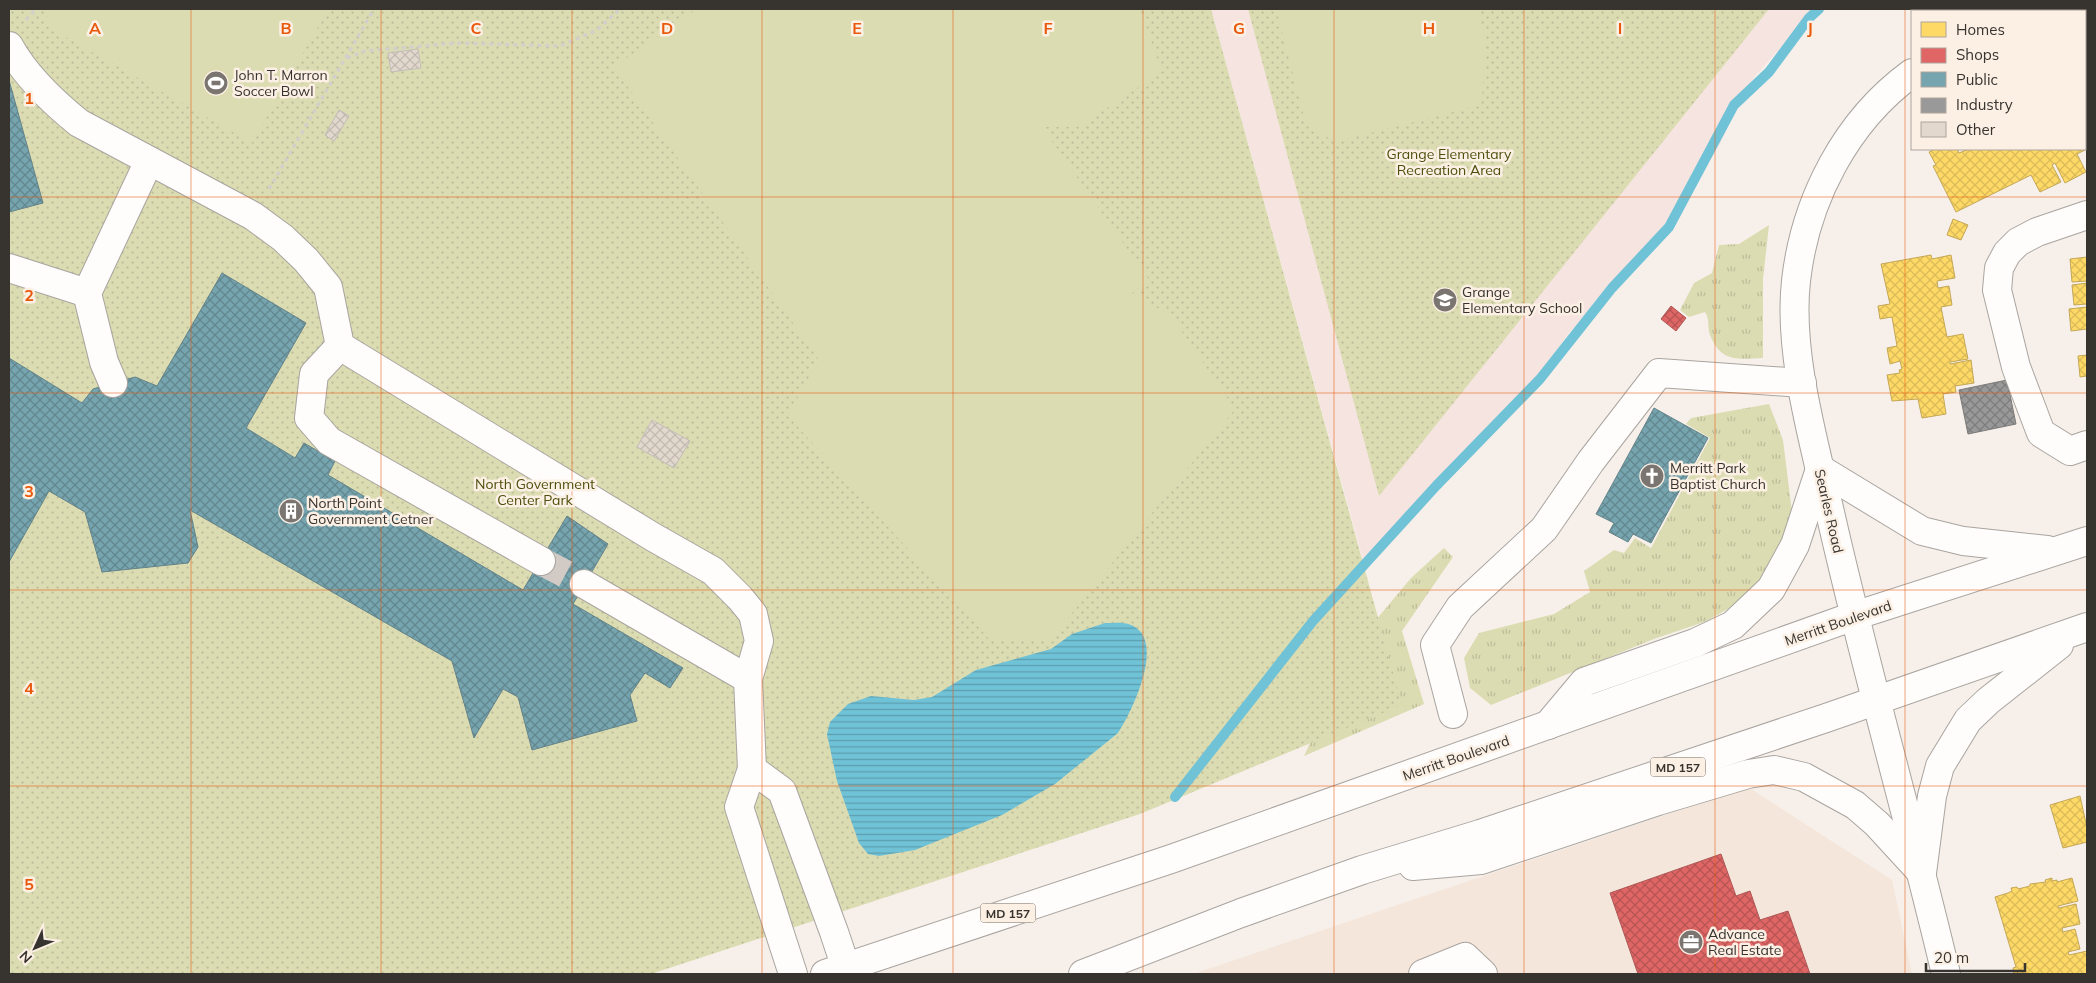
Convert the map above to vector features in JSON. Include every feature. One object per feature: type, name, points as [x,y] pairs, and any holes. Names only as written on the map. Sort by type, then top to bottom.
[{"type":"main road","points":[[9,46],[56,105],[79,123],[253,216],[289,244],[306,260],[328,287],[340,346],[653,538],[713,571],[740,598],[753,614],[759,641],[748,679],[752,769],[739,808],[793,974]]},
{"type":"main road","name":"Searles Road","points":[[1911,74],[1864,117],[1839,154],[1819,194],[1805,230],[1796,282],[1795,326],[1802,383],[1854,616],[1922,873],[1946,974]]},
{"type":"main road","points":[[113,383],[104,362],[87,293],[150,161]]},
{"type":"main road","points":[[2087,215],[2037,232],[2018,242],[2007,253],[1999,268],[1997,290],[2016,367],[2041,433],[2070,451],[2087,445]]},
{"type":"main road","points":[[9,268],[87,293]]},
{"type":"main road","points":[[340,346],[314,374],[309,418],[329,441],[541,561]]},
{"type":"main road","points":[[1453,714],[1435,645],[1460,607],[1544,529],[1591,461],[1659,373],[1802,383]]},
{"type":"main road","points":[[1547,726],[1584,682],[1695,643],[1733,625],[1770,589],[1795,545],[1820,469],[1922,531],[1963,541],[2055,551]]},
{"type":"main road","name":"Merritt Boulevard","points":[[839,972],[1171,859],[1854,616],[2087,540]]},
{"type":"main road","points":[[584,584],[748,679]]},
{"type":"main road","points":[[1922,873],[1932,796],[1940,766],[1968,720],[1988,701],[2082,629]]},
{"type":"main road","name":"MD 157","points":[[1083,974],[1241,913],[1362,870],[1488,831],[1876,701],[2082,629]]},
{"type":"main road","points":[[752,769],[782,791],[839,972]]},
{"type":"main road","points":[[1362,870],[1481,860],[1658,801],[1748,774],[1774,770],[1804,777],[1855,805],[1876,824],[1922,873]]},
{"type":"main road","points":[[1423,974],[1465,957],[1484,974]]},
{"type":"path","points":[[253,216],[374,9]]},
{"type":"path","points":[[347,58],[365,51],[457,43],[560,46],[597,30],[620,9]]},
{"type":"shaded area","name":"Grange Elementary Recreation Area","points":[[1211,9],[1816,9],[1755,76],[1739,102],[1720,144],[1689,197],[1655,247],[1631,267],[1568,334],[1516,408],[1365,567]]},
{"type":"shaded area","points":[[1748,787],[1892,880],[1912,974],[1193,974]]},
{"type":"green space","name":"North Government Center Park","points":[[9,9],[1211,9],[1402,705],[1140,814],[651,974],[9,974]]},
{"type":"green space","name":"John T. Marron Soccer Bowl","points":[[51,9],[328,9],[252,143],[43,24]]},
{"type":"green space","points":[[697,9],[1140,9],[1162,72],[1078,127],[1042,127],[1149,280],[1132,293],[1171,316],[1235,409],[1050,641],[991,641],[788,416],[812,371],[821,363],[614,67]]},
{"type":"green space","name":"Grange Elementary Recreation Area","points":[[1248,9],[1769,9],[1379,496]]},
{"type":"green space","points":[[1276,9],[1476,9],[1485,31],[1485,65],[1481,105],[1334,142],[1305,121]]},
{"type":"green space","points":[[1769,225],[1763,279],[1763,358],[1738,359],[1725,355],[1714,344],[1705,312],[1689,317],[1680,310],[1694,283],[1712,273],[1719,245],[1739,244]]},
{"type":"green space","points":[[1769,404],[1783,440],[1792,512],[1779,554],[1750,596],[1707,621],[1654,639],[1491,705],[1470,688],[1464,658],[1479,633],[1554,614],[1590,592],[1584,571],[1614,550],[1624,553],[1635,538],[1651,548],[1710,438],[1686,424],[1691,418]]},
{"type":"green space","points":[[1444,548],[1453,557],[1402,631],[1424,704],[1304,756],[1355,645],[1411,578]]},
{"type":"water","points":[[1105,623],[1132,625],[1143,636],[1147,648],[1143,679],[1131,710],[1118,733],[1055,784],[1002,815],[915,850],[879,856],[868,854],[859,843],[837,781],[827,734],[830,722],[848,704],[871,696],[914,700],[932,697],[976,670],[1051,649],[1072,634]]},
{"type":"building: Homes","points":[[2086,102],[2087,104],[2086,150]]},
{"type":"building: Homes","points":[[1933,150],[1958,150],[1959,153],[1966,150],[2085,150],[2077,154],[2086,172],[2065,183],[2055,163],[2052,165],[2061,182],[2040,192],[2031,175],[1956,212],[1933,166],[1936,165],[1929,152]]},
{"type":"building: Homes","points":[[1953,219],[1968,225],[1961,240],[1947,235]]},
{"type":"building: Homes","points":[[1931,255],[1932,259],[1951,255],[1955,278],[1937,281],[1938,288],[1949,286],[1952,305],[1941,307],[1947,337],[1963,334],[1968,359],[1950,362],[1950,364],[1971,360],[1974,383],[1955,386],[1956,392],[1943,394],[1946,414],[1922,418],[1918,399],[1892,401],[1887,375],[1900,373],[1899,370],[1902,369],[1900,361],[1890,364],[1887,348],[1897,346],[1892,317],[1880,319],[1878,306],[1890,304],[1881,264]]},
{"type":"building: Homes","points":[[2087,257],[2087,281],[2072,282],[2070,259]]},
{"type":"building: Homes","points":[[2087,283],[2087,304],[2074,305],[2072,285]]},
{"type":"building: Homes","points":[[2087,307],[2087,329],[2071,331],[2069,309]]},
{"type":"building: Homes","points":[[2087,355],[2087,376],[2080,377],[2078,356]]},
{"type":"building: Homes","points":[[2080,796],[2087,828],[2087,842],[2063,848],[2050,805]]},
{"type":"building: Homes","points":[[2052,878],[2052,881],[2057,880],[2057,882],[2072,878],[2078,901],[2058,906],[2059,908],[2076,904],[2080,924],[2062,928],[2063,932],[2075,929],[2080,949],[2068,952],[2069,955],[2087,951],[2087,974],[2014,974],[2013,968],[2016,967],[1995,897],[2012,891],[2011,888],[2017,887],[2018,889],[2030,886],[2030,884],[2046,882],[2045,880]]},
{"type":"building: Shops","points":[[1671,306],[1686,318],[1676,331],[1661,319]]},
{"type":"building: Shops","points":[[1721,854],[1736,896],[1750,891],[1760,920],[1788,911],[1810,974],[1638,974],[1610,893]]},
{"type":"building: Public","points":[[9,80],[43,203],[9,212]]},
{"type":"building: Public","name":"North Point Government Cetner","points":[[222,273],[306,323],[246,428],[295,458],[304,443],[335,461],[328,475],[523,590],[567,516],[608,544],[573,604],[683,668],[670,688],[645,673],[630,695],[637,721],[532,750],[518,697],[503,689],[474,738],[452,661],[190,510],[198,547],[188,563],[102,572],[85,512],[49,491],[9,562],[9,358],[82,403],[93,389],[135,377],[157,386]]},
{"type":"building: Public","name":"Merritt Park Baptist Church","points":[[1654,408],[1708,438],[1651,543],[1633,534],[1628,542],[1609,532],[1614,523],[1596,514]]},
{"type":"building: Industry","points":[[2007,380],[2016,424],[1968,434],[1959,390]]},
{"type":"building: Other","points":[[418,49],[421,68],[391,72],[388,53]]},
{"type":"building: Other","points":[[339,110],[349,116],[334,141],[325,135]]},
{"type":"building: Other","points":[[652,420],[690,441],[674,468],[637,447]]},
{"type":"waterway","points":[[1175,797],[1313,621],[1436,486],[1540,379],[1612,288],[1669,227],[1734,105],[1769,72],[1809,18],[1819,9]]},
{"type":"tunnel","points":[[541,561],[584,584]]},
{"type":"place","name":"John T. Marron Soccer Bowl","points":[[216,83]]},
{"type":"place","name":"Grange Elementary School","points":[[1445,300]]},
{"type":"place","name":"Merritt Park Baptist Church","points":[[1652,476]]},
{"type":"place","name":"North Point Government Cetner","points":[[291,511]]},
{"type":"place","name":"Advance Real Estate","points":[[1691,942]]}]
